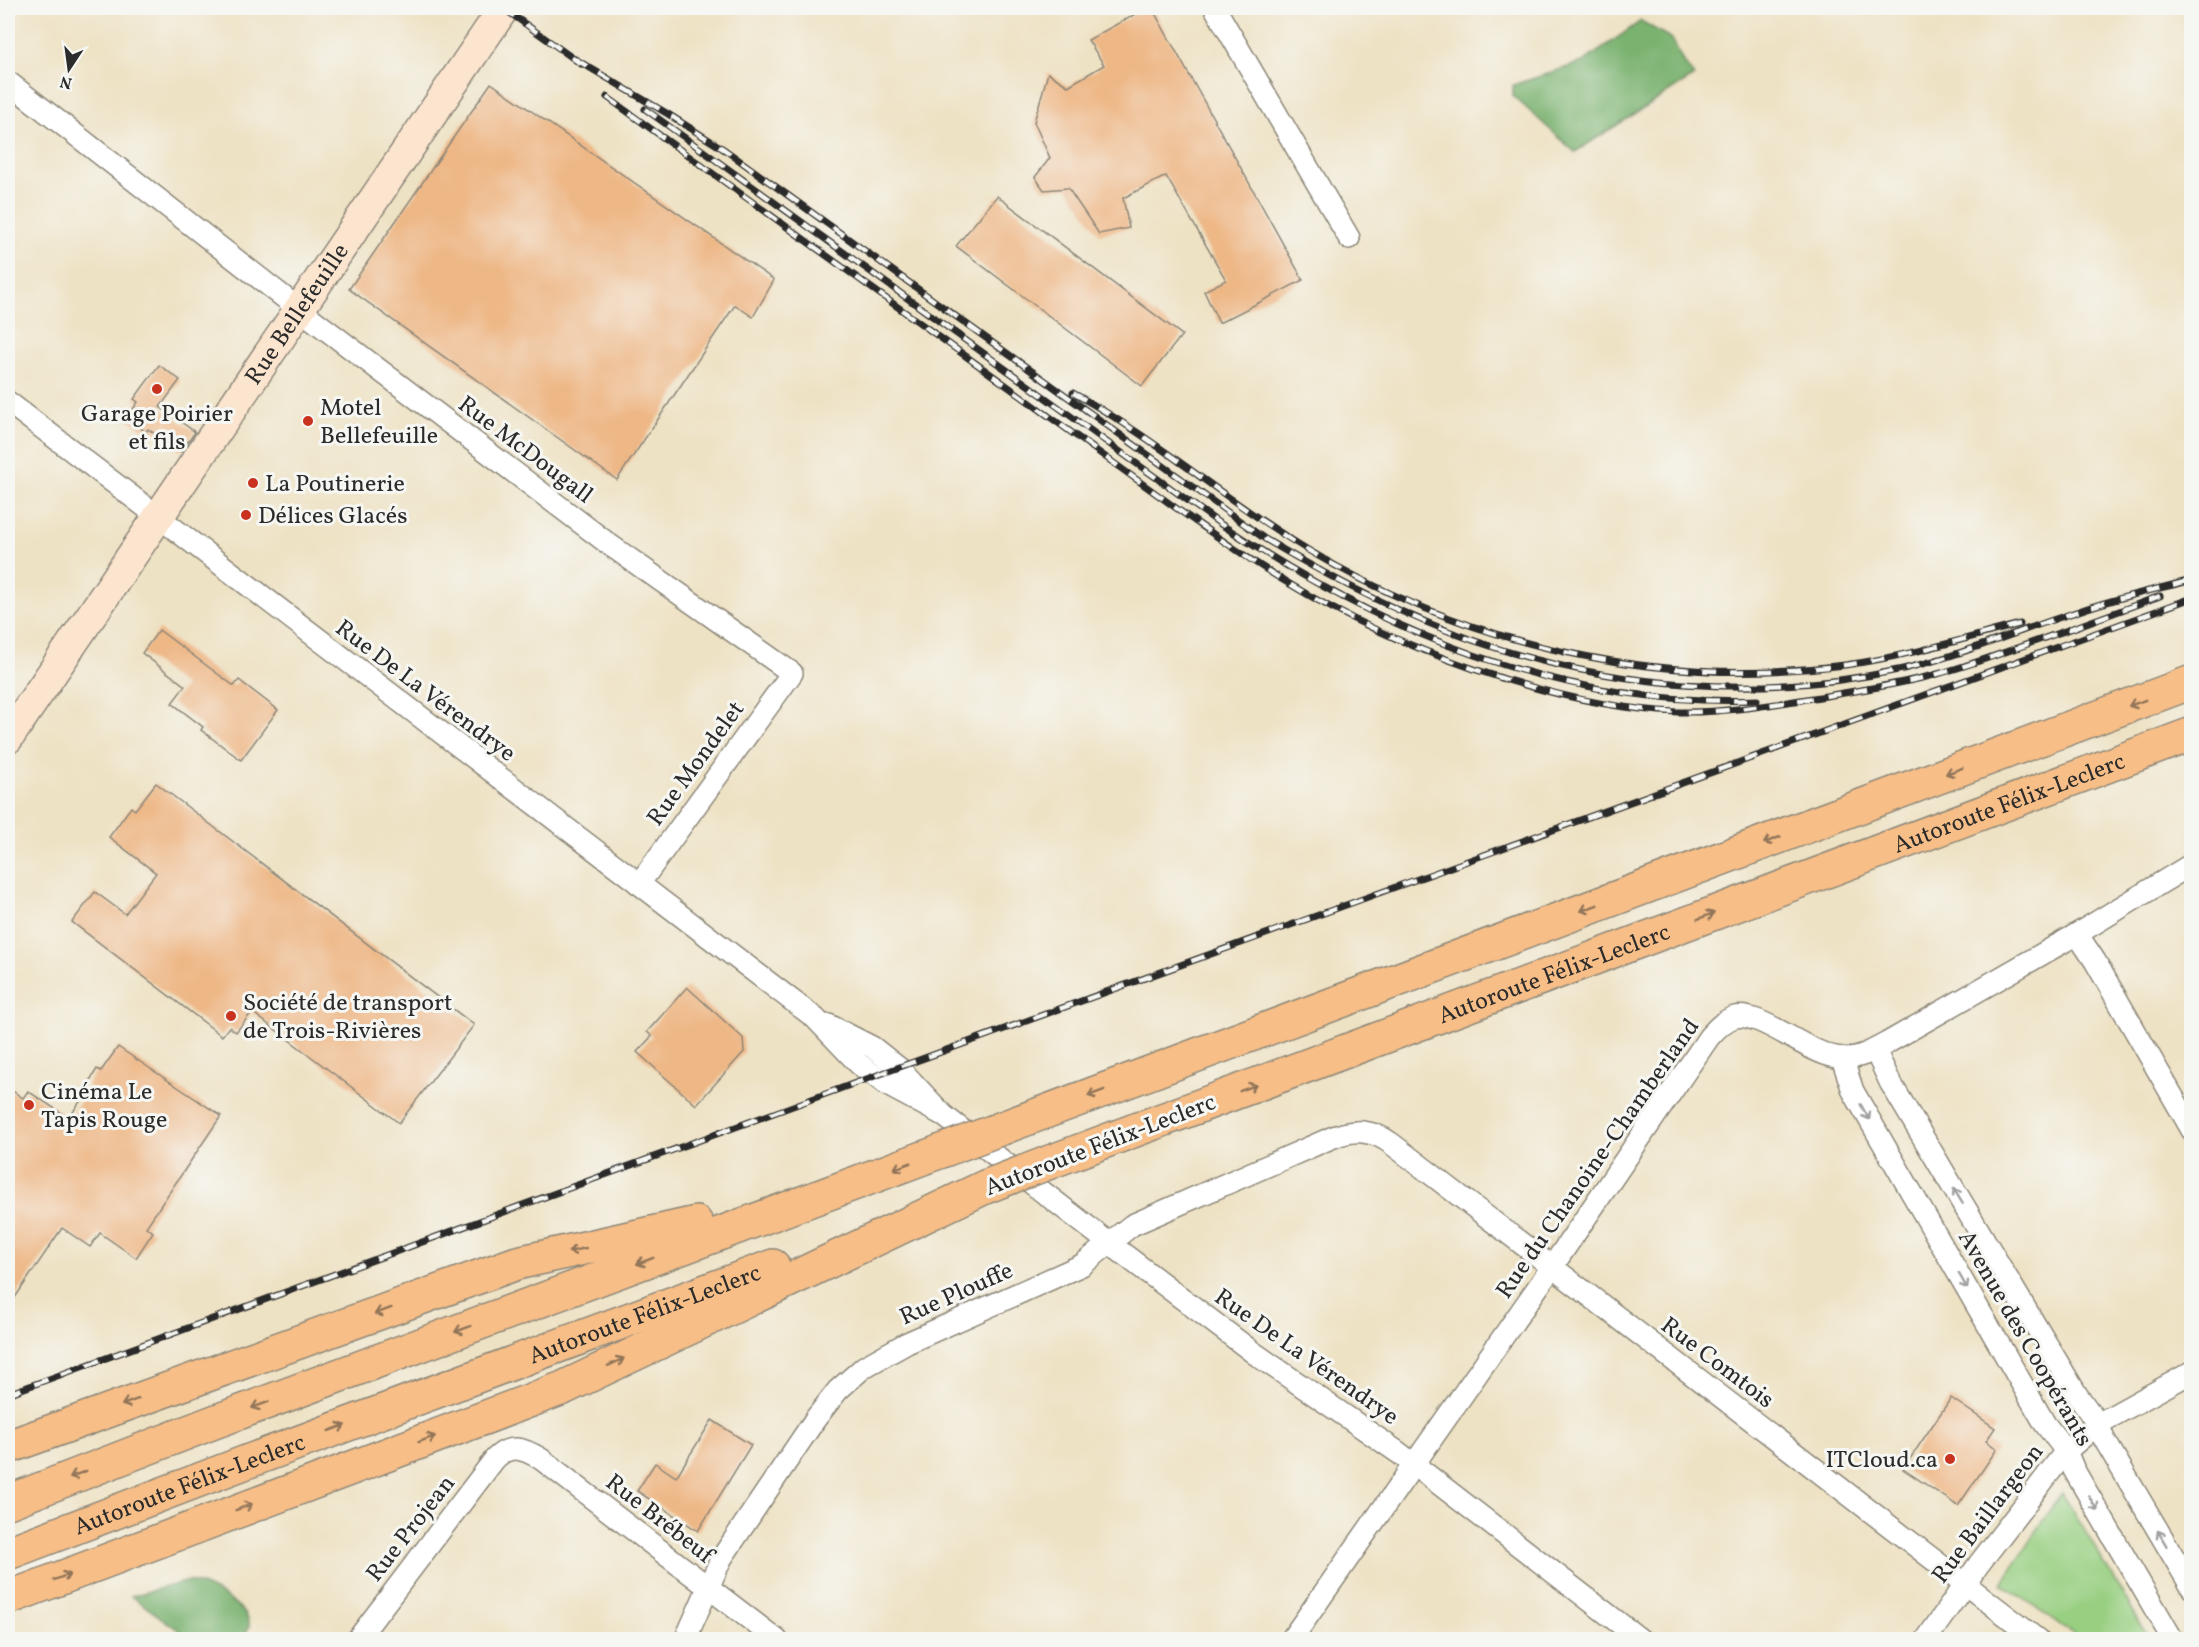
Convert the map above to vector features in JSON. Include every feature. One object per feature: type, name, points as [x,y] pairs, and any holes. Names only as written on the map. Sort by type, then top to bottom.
[{"type":"highway","name":"Autoroute Félix-Leclerc","points":[[8,1502],[2192,682]]},
{"type":"highway","name":"Autoroute Félix-Leclerc","points":[[8,1553],[2192,734]]},
{"type":"highway","points":[[8,1598],[563,1388],[985,1187]]},
{"type":"highway","points":[[8,1447],[517,1263],[818,1196]]},
{"type":"main road","name":"Rue Bellefeuille","points":[[12,724],[158,517],[504,8]]},
{"type":"street","points":[[1215,8],[1350,238]]},
{"type":"street","name":"Rue McDougall","points":[[8,82],[299,309],[610,545],[792,673]]},
{"type":"street","name":"Rue De La Vérendrye","points":[[8,402],[815,1018],[859,1064],[887,1085],[943,1115],[1254,1353],[1413,1464],[1641,1640]]},
{"type":"street","name":"Rue Mondelet","points":[[639,884],[792,673]]},
{"type":"street","points":[[1842,1058],[1859,1056],[1875,1050],[2077,934],[2192,864]]},
{"type":"street","points":[[2077,934],[2095,961],[2192,1130]]},
{"type":"street","name":"Rue du Chanoine-Chamberland","points":[[1291,1640],[1552,1267],[1709,1037],[1725,1022],[1736,1017],[1754,1019],[1816,1050],[1842,1058]]},
{"type":"street","name":"Avenue des Coopérants","points":[[1875,1050],[1890,1082],[2077,1395],[2098,1424],[2104,1439],[2192,1588]]},
{"type":"street","name":"Avenue des Coopérants","points":[[1842,1058],[1853,1091],[2045,1424],[2066,1451],[2074,1470],[2173,1640]]},
{"type":"street","name":"Rue Plouffe","points":[[685,1640],[721,1559],[816,1418],[847,1382],[874,1361],[907,1343],[1082,1265],[1132,1225],[1331,1137],[1350,1131],[1364,1131]]},
{"type":"street","name":"Rue Comtois","points":[[1364,1131],[1377,1135],[1392,1144],[2038,1640]]},
{"type":"street","name":"Rue Baillargeon","points":[[1926,1640],[1965,1584],[2066,1451],[2098,1424],[2192,1372]]},
{"type":"street","name":"Rue Brébeuf","points":[[506,1449],[525,1451],[541,1459],[777,1640]]},
{"type":"street","name":"Rue Projean","points":[[357,1640],[494,1460],[506,1449]]},
{"type":"green space","points":[[1641,21],[1672,39],[1682,60],[1694,76],[1575,152],[1513,96],[1513,85],[1583,62]]},
{"type":"green space","points":[[2062,1493],[2150,1639],[2080,1639],[2002,1583]]},
{"type":"green space","points":[[189,1581],[216,1592],[243,1611],[248,1618],[249,1626],[242,1639],[191,1639],[131,1596]]},
{"type":"building","points":[[1146,8],[1152,8],[1303,280],[1219,323],[1204,291],[1226,280],[1166,176],[1123,198],[1129,228],[1099,234],[1068,188],[1044,190],[1035,177],[1050,158],[1034,122],[1048,73],[1068,86],[1104,65],[1088,40]]},
{"type":"building","points":[[491,83],[774,280],[753,317],[735,305],[617,480],[349,289]]},
{"type":"building","points":[[997,196],[1182,335],[1142,386],[956,246]]},
{"type":"building","name":"Garage Poirier et fils","points":[[159,365],[180,380],[160,407],[195,432],[181,452],[148,429],[146,432],[127,418],[138,402],[134,399]]},
{"type":"building","points":[[159,630],[234,686],[239,680],[278,710],[241,760],[201,730],[203,727],[172,703],[185,686],[142,653]]},
{"type":"building","points":[[156,783],[474,1025],[399,1123],[252,1012],[236,1032],[229,1027],[222,1036],[72,922],[95,892],[125,914],[156,873],[109,837],[131,807],[135,810]]},
{"type":"building","points":[[687,987],[743,1038],[744,1052],[696,1105],[637,1052],[652,1036],[647,1032]]},
{"type":"building","points":[[118,1047],[221,1116],[146,1227],[153,1232],[136,1258],[100,1233],[90,1247],[62,1228],[8,1308],[8,1281],[14,1271],[8,1266],[8,1088],[23,1098],[28,1091],[69,1118],[90,1087],[87,1085],[97,1069],[101,1071]]},
{"type":"building","name":"ITCloud.ca","points":[[1951,1398],[1995,1428],[1986,1441],[1997,1449],[1958,1506],[1903,1469]]},
{"type":"building","points":[[712,1420],[751,1445],[698,1531],[637,1491],[655,1463],[676,1477]]},
{"type":"railway","points":[[503,8],[581,64]]},
{"type":"railway","points":[[575,59],[725,150],[1265,539],[1367,595],[1420,620],[1475,641],[1579,670],[1633,679],[1742,686],[1796,684],[1850,679],[1903,669],[1969,650],[2093,606],[2192,580]]},
{"type":"railway","points":[[607,97],[1245,556],[1330,607],[1425,651],[1476,670],[1580,699],[1630,708],[1678,712],[1710,711],[1791,702],[1918,679],[1970,664],[2076,627]]},
{"type":"railway","points":[[645,109],[1219,523],[1280,562],[1343,597],[1408,629],[1474,655],[1542,676],[1612,691],[1684,699],[1757,700]]},
{"type":"railway","points":[[1073,393],[1133,430],[1278,531],[1370,583],[1434,612],[1500,635],[1567,653],[1636,664],[1705,671],[1775,671],[1845,665],[1890,657],[2020,624]]},
{"type":"railway","points":[[2070,629],[2160,596]]},
{"type":"railway","points":[[8,1394],[850,1085],[2192,598]]},
{"type":"place","name":"Garage Poirier et fils","points":[[157,389]]},
{"type":"place","name":"Motel Bellefeuille","points":[[308,421]]},
{"type":"place","name":"La Poutinerie","points":[[253,483]]},
{"type":"place","name":"Délices Glacés","points":[[246,515]]},
{"type":"place","name":"Société de transport de Trois-Rivières","points":[[231,1016]]},
{"type":"place","name":"Cinéma Le Tapis Rouge","points":[[29,1105]]},
{"type":"place","name":"ITCloud.ca","points":[[1950,1459]]}]
